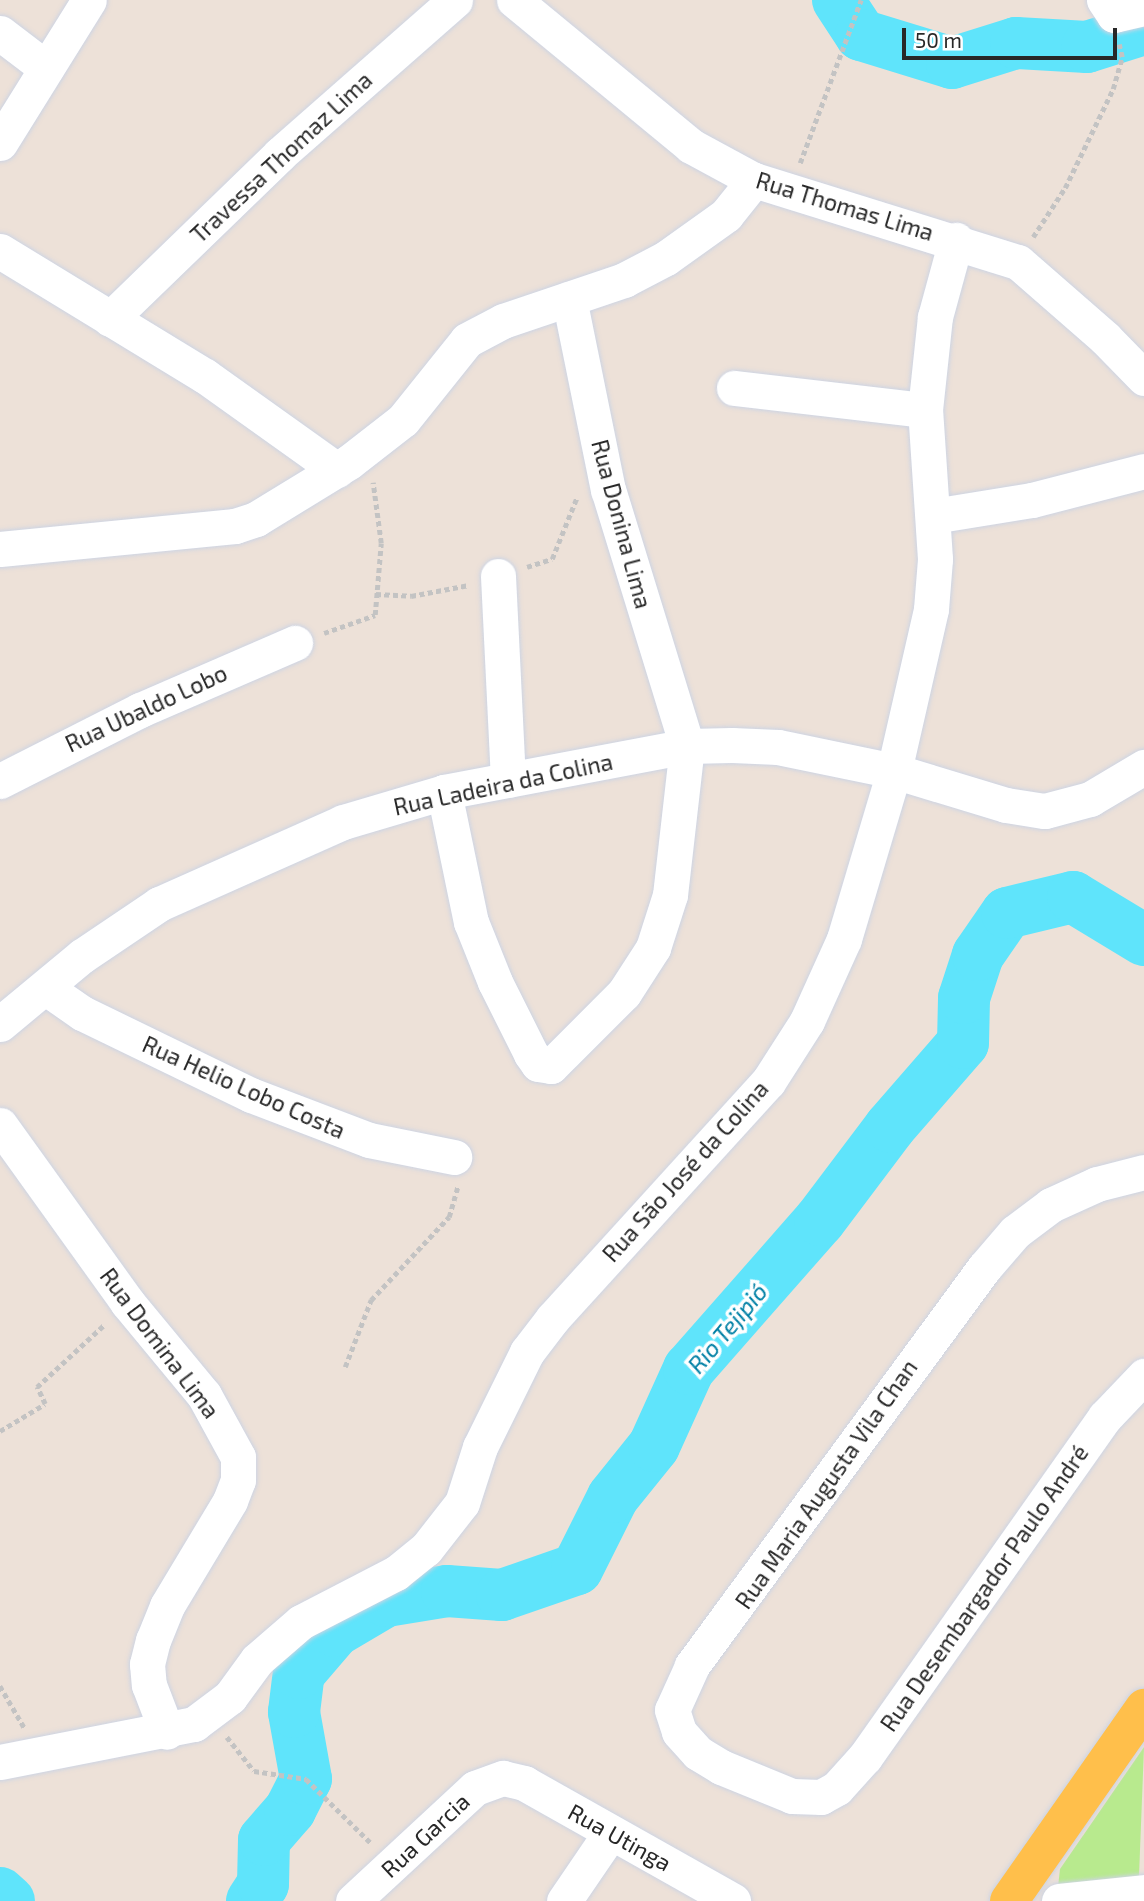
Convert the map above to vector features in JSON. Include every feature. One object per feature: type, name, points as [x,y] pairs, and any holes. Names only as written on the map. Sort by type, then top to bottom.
[{"type":"main road","points":[[1009,1901],[1144,1708]]},
{"type":"street","points":[[0,143],[89,0]]},
{"type":"street","name":"Travessa Thomaz Lima","points":[[110,319],[281,154],[455,0]]},
{"type":"street","name":"Rua Thomas Lima","points":[[514,0],[691,146],[754,180],[956,240],[1018,262],[1105,338],[1144,378]]},
{"type":"street","points":[[1104,0],[1114,15],[1144,9]]},
{"type":"street","points":[[0,33],[47,68]]},
{"type":"street","points":[[0,549],[235,526],[286,503],[337,470],[403,420],[467,340],[503,321],[624,280],[666,258],[726,215],[754,180]]},
{"type":"street","name":"Rua São José da Colina","points":[[0,1762],[167,1732],[212,1713],[279,1638],[331,1605],[396,1573],[426,1549],[462,1503],[480,1447],[533,1343],[768,1082],[827,983],[894,771],[931,609],[933,516],[926,410],[935,317],[956,240]]},
{"type":"street","points":[[0,251],[224,388],[337,470]]},
{"type":"street","name":"Rua Donina Lima","points":[[569,299],[608,490],[687,746]]},
{"type":"street","points":[[734,388],[926,410]]},
{"type":"street","points":[[933,516],[1032,500],[1144,471]]},
{"type":"street","points":[[498,576],[508,780]]},
{"type":"street","name":"Rua Ubaldo Lobo","points":[[0,781],[152,704],[295,643]]},
{"type":"street","points":[[444,792],[471,922],[514,1027],[538,1064],[544,1068],[560,1060],[624,993],[653,948],[670,895],[687,746]]},
{"type":"street","name":"Rua Ladeira da Colina","points":[[0,1024],[82,956],[159,904],[343,822],[444,792],[687,746],[778,747],[894,771],[1006,805],[1045,811],[1090,799],[1144,767]]},
{"type":"street","name":"Rua Helio Lobo Costa","points":[[46,988],[82,1013],[251,1095],[369,1140],[454,1157]]},
{"type":"street","name":"Rua Domina Lima","points":[[0,1125],[127,1302],[204,1395],[238,1457],[238,1480],[230,1501],[167,1606],[153,1640],[147,1664],[149,1685],[167,1732]]},
{"type":"street","name":"Rua Maria Augusta Vila Chan","points":[[821,1797],[792,1796],[698,1753],[675,1721],[672,1710],[678,1689],[939,1325],[1015,1232],[1051,1205],[1085,1189],[1144,1172]]},
{"type":"street","name":"Rua Desembargador Paulo André","points":[[821,1797],[837,1788],[865,1757],[1105,1417],[1144,1376]]},
{"type":"street","name":"Rua Garcia","points":[[353,1901],[394,1866],[475,1788],[503,1778]]},
{"type":"street","name":"Rua Utinga","points":[[503,1778],[524,1783],[733,1901]]},
{"type":"street","points":[[564,1901],[611,1832]]},
{"type":"street","points":[[1059,1901],[1144,1892]]},
{"type":"path","points":[[788,191],[842,58],[861,0]]},
{"type":"path","points":[[1018,262],[1065,188],[1113,89],[1122,57]]},
{"type":"path","points":[[295,643],[375,615],[381,542],[369,447]]},
{"type":"path","points":[[345,1367],[371,1300],[449,1217],[462,1171],[454,1157]]},
{"type":"path","points":[[0,1431],[45,1404],[37,1387],[127,1302]]},
{"type":"path","points":[[0,1686],[39,1753]]},
{"type":"path","points":[[212,1713],[243,1762],[254,1771],[306,1779],[394,1866]]},
{"type":"green space","points":[[1144,1747],[1139,1876],[1058,1887],[1060,1869]]},
{"type":"waterway","name":"Rio Tejipió","points":[[838,0],[861,35],[952,63],[1016,43],[1087,47],[1144,29]]},
{"type":"waterway","name":"Rio Tejipió","points":[[252,1901],[263,1884],[264,1840],[290,1810],[306,1779],[294,1712],[299,1673],[335,1631],[386,1601],[447,1591],[502,1595],[577,1569],[613,1497],[654,1446],[689,1369],[820,1220],[890,1127],[963,1043],[964,998],[978,955],[1007,913],[1073,897],[1144,940]]},
{"type":"waterway","points":[[0,1893],[9,1901]]}]
